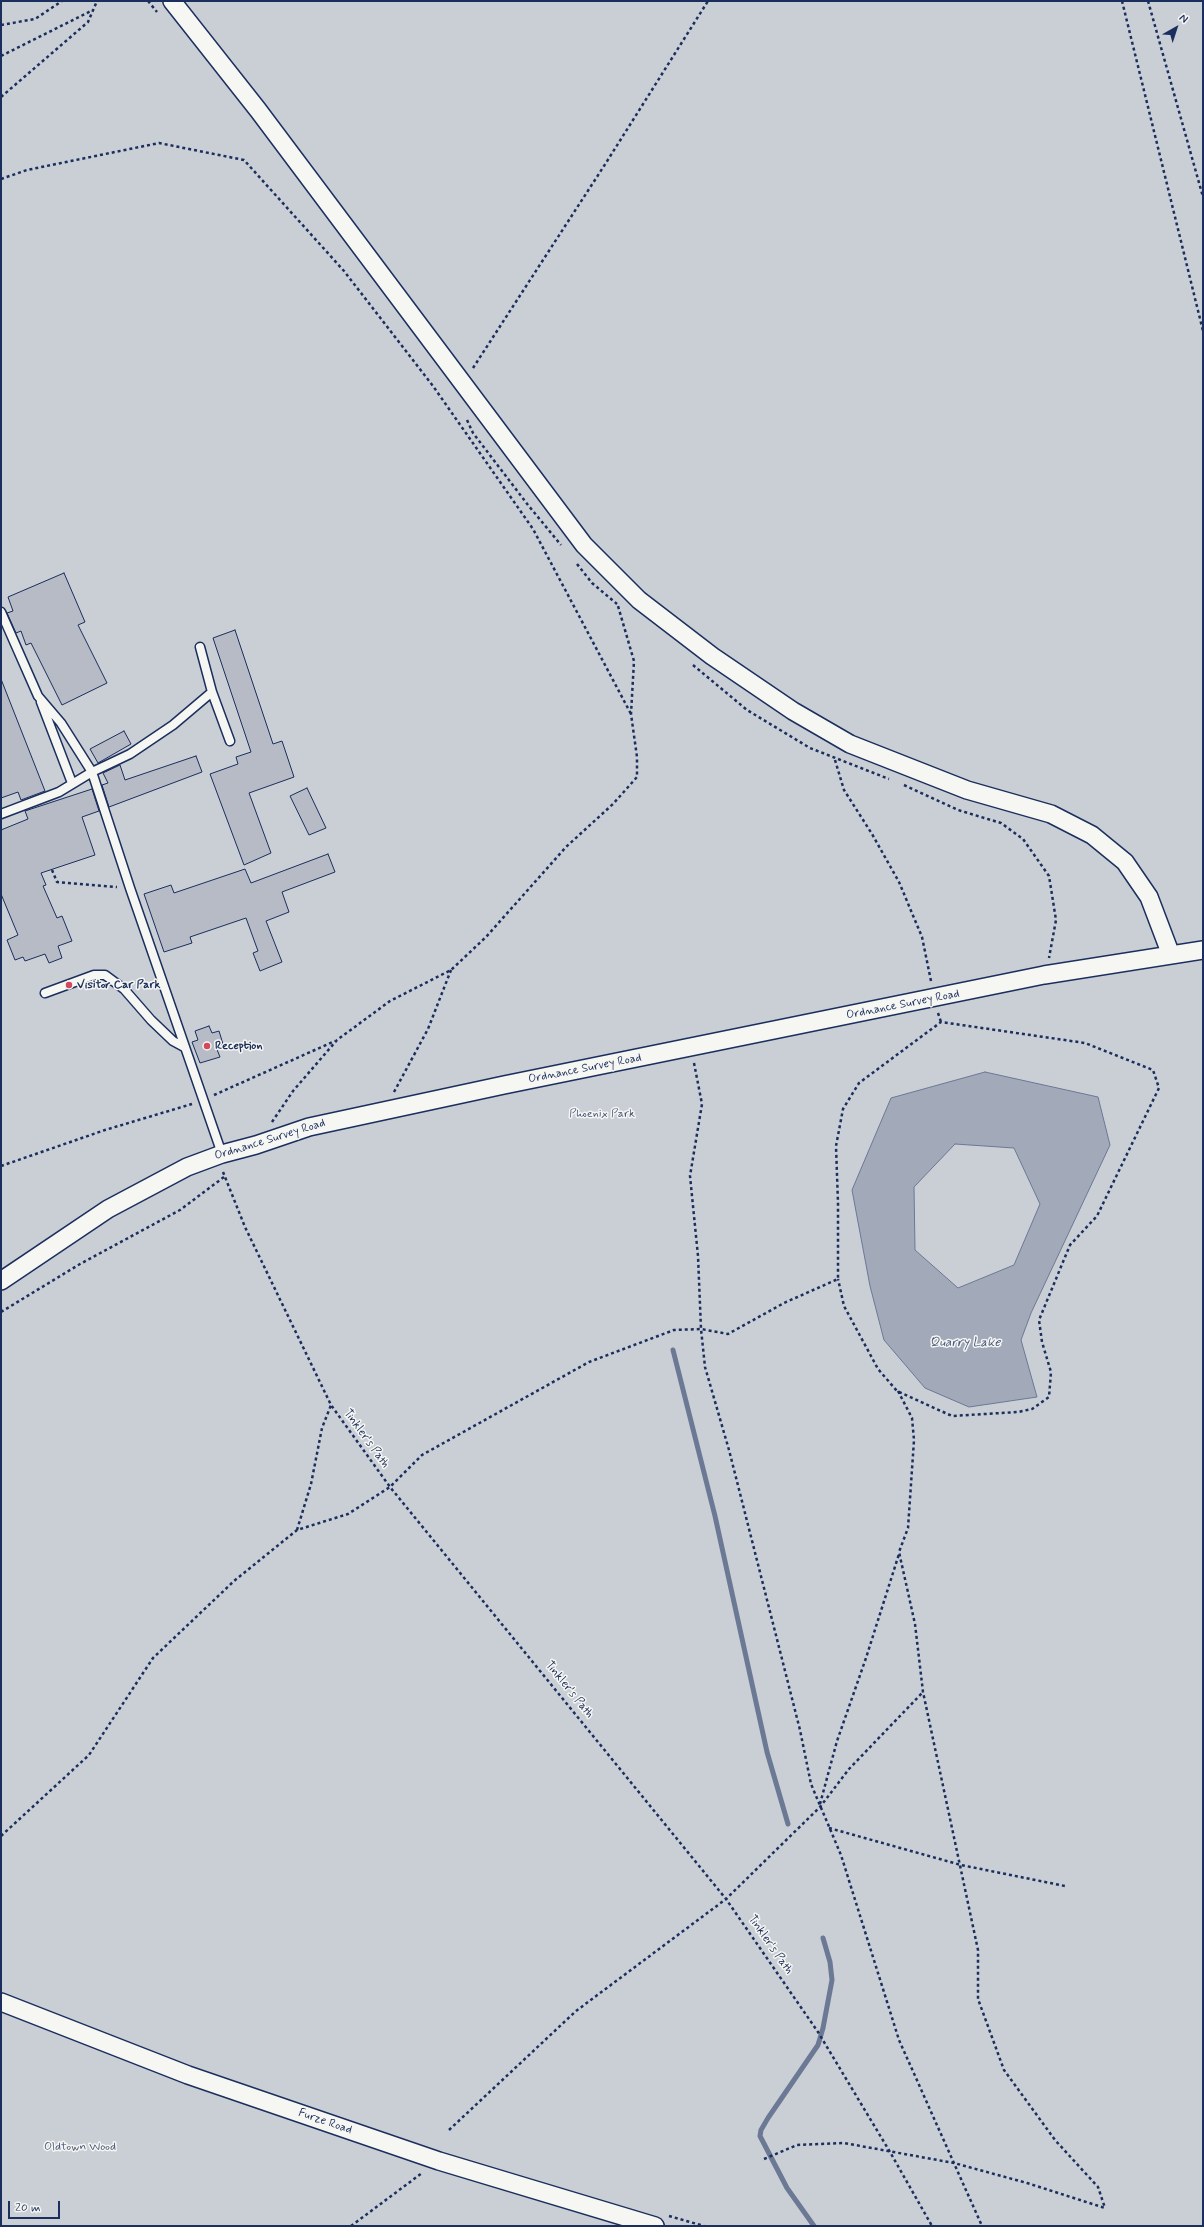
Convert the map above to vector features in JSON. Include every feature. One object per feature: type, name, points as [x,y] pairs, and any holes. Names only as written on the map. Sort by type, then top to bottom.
[{"type":"street","points":[[172,1],[263,116],[584,545],[639,600],[718,660],[793,711],[850,744],[968,790],[1051,814],[1092,834],[1125,862],[1149,897],[1171,955]]},
{"type":"street","name":"Ordnance Survey Road","points":[[1,1281],[108,1209],[187,1167],[222,1154],[256,1145],[309,1127],[383,1110],[1044,976],[1203,950]]},
{"type":"street","name":"Furze Road","points":[[1,2002],[188,2075],[439,2161],[655,2226]]},
{"type":"lane","points":[[1,612],[38,696],[72,783]]},
{"type":"lane","points":[[200,647],[212,692],[230,741]]},
{"type":"lane","points":[[1,814],[59,792],[92,772],[130,754],[173,724],[212,692]]},
{"type":"lane","points":[[38,696],[62,723],[92,772],[202,1100],[222,1154]]},
{"type":"lane","points":[[45,993],[94,975],[105,975],[124,989],[151,1020],[173,1041],[184,1047]]},
{"type":"path","points":[[1,25],[35,19],[62,1]]},
{"type":"path","points":[[1,97],[88,22],[97,1]]},
{"type":"path","points":[[148,1],[160,16]]},
{"type":"path","points":[[462,383],[604,166],[708,1]]},
{"type":"path","points":[[1122,1],[1203,331]]},
{"type":"path","points":[[1148,1],[1203,197]]},
{"type":"path","points":[[1,56],[93,10]]},
{"type":"path","points":[[1,179],[26,170],[159,143],[244,160],[344,271],[433,386],[533,529],[631,714]]},
{"type":"path","points":[[464,412],[473,433],[562,547]]},
{"type":"path","points":[[572,559],[592,582],[624,610]]},
{"type":"path","points":[[1,1166],[105,1130],[202,1100],[337,1040],[390,1001],[451,970],[486,937],[566,847],[612,804],[637,777],[637,757],[631,714],[634,661],[618,606]]},
{"type":"path","points":[[691,663],[747,710],[810,748],[893,781]]},
{"type":"path","points":[[835,759],[844,790],[899,882],[911,910],[922,937],[935,998]]},
{"type":"path","points":[[900,784],[958,810],[1001,823],[1023,839],[1049,876],[1054,904],[1056,920],[1044,976]]},
{"type":"path","points":[[52,870],[57,882],[130,888]]},
{"type":"path","points":[[383,1110],[428,1029],[451,970]]},
{"type":"path","points":[[820,1807],[836,1741],[866,1658],[908,1528],[914,1440],[912,1418],[898,1391],[878,1369],[844,1306],[838,1280],[836,1146],[844,1109],[859,1083],[941,1022],[1085,1043],[1153,1070],[1159,1088],[1097,1216],[1070,1245],[1039,1320],[1042,1342],[1051,1372],[1049,1397],[1032,1409],[1018,1412],[952,1416],[898,1391]]},
{"type":"path","points":[[256,1145],[293,1091],[337,1040]]},
{"type":"path","points":[[691,1047],[702,1104],[690,1176],[698,1256],[701,1329],[705,1367],[729,1450],[800,1730],[810,1784],[841,1855],[899,2040],[982,2226]]},
{"type":"path","name":"Tinkler's Path","points":[[222,1154],[224,1177],[248,1234],[331,1405],[390,1487],[726,1899],[826,2044],[932,2226]]},
{"type":"path","points":[[1,1312],[80,1264],[180,1210],[224,1177]]},
{"type":"path","points":[[1,1836],[89,1755],[153,1658],[234,1581],[297,1530],[348,1514],[390,1487],[422,1455],[589,1362],[674,1330],[701,1329],[728,1334],[784,1303],[838,1280]]},
{"type":"path","points":[[297,1530],[311,1484],[322,1428],[331,1405]]},
{"type":"path","points":[[764,2159],[797,2145],[844,2143],[954,2163],[1027,2183],[1105,2208],[1098,2187],[1056,2140],[1004,2070],[978,1999],[978,1950],[923,1692],[915,1624],[900,1552]]},
{"type":"path","points":[[449,2130],[576,2011],[726,1899],[820,1807],[849,1768],[923,1692]]},
{"type":"path","points":[[829,1828],[961,1865],[1065,1886]]},
{"type":"path","points":[[351,2226],[439,2161]]},
{"type":"green space","name":"Phoenix Park","points":[[1,1],[1203,1],[1203,2226],[1,2226]]},
{"type":"water","name":"Quarry Lake","points":[[985,1072],[1098,1097],[1110,1145],[1031,1313],[1021,1340],[1037,1397],[969,1407],[925,1388],[884,1340],[870,1286],[852,1190],[891,1098]],"holes":[[[955,1144],[1014,1148],[1040,1204],[1014,1265],[958,1288],[915,1250],[914,1187]]]},
{"type":"building","points":[[64,573],[85,622],[78,625],[107,683],[62,705],[31,643],[26,645],[21,631],[16,633],[7,613],[13,611],[8,597]]},
{"type":"building","points":[[235,630],[273,744],[282,741],[294,777],[249,793],[271,853],[244,865],[210,774],[238,764],[236,757],[251,752],[213,638]]},
{"type":"building","points":[[1,679],[45,791],[21,800],[18,792],[1,798]]},
{"type":"building","points":[[124,731],[131,744],[98,763],[90,749]]},
{"type":"building","points":[[196,756],[202,772],[109,807],[102,785],[108,783],[103,773],[120,765],[125,780]]},
{"type":"building","points":[[307,788],[326,828],[309,835],[290,796]]},
{"type":"building","points":[[92,789],[99,811],[82,817],[95,855],[41,873],[46,885],[43,886],[57,918],[62,916],[72,941],[58,946],[62,958],[49,963],[45,954],[25,961],[23,957],[15,960],[7,940],[18,935],[1,894],[1,830],[28,819],[25,811]]},
{"type":"building","points":[[328,854],[335,872],[282,892],[289,912],[266,921],[282,962],[260,971],[253,953],[258,951],[246,918],[190,937],[192,943],[164,952],[144,894],[171,885],[174,893],[245,869],[251,883]]},
{"type":"building","name":"Reception","points":[[209,1026],[212,1033],[219,1031],[223,1044],[216,1047],[220,1057],[200,1063],[192,1042],[198,1040],[195,1031]]},
{"type":"waterway","points":[[673,1350],[715,1516],[767,1752],[788,1824]]},
{"type":"waterway","points":[[814,2226],[787,2188],[760,2136],[761,2130],[768,2118],[818,2045],[823,2028],[832,1980],[830,1962],[823,1938]]},
{"type":"place","name":"Visitor Car Park","points":[[69,985]]},
{"type":"place","name":"Reception","points":[[207,1046]]},
{"type":"park label","name":"Oldtown Wood","points":[[80,2147]]}]
